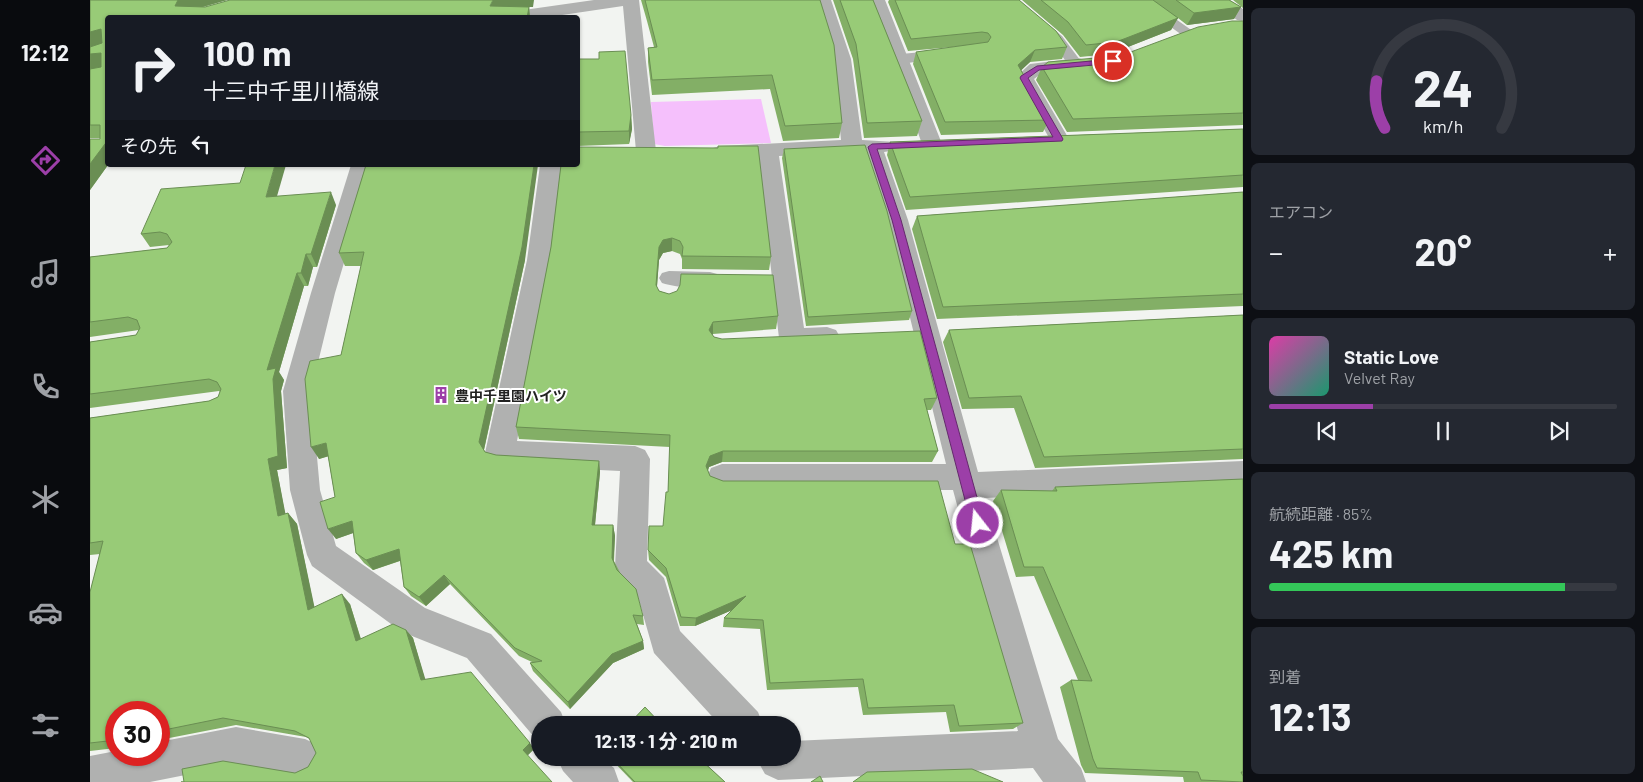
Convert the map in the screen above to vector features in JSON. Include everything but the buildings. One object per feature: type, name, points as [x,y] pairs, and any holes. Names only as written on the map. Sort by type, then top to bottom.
[{"type":"street","points":[[524,15],[631,0],[629,58],[646,151]]},
{"type":"street","points":[[822,0],[842,59],[862,146],[909,219],[927,332],[965,481],[1042,749],[1067,782]]},
{"type":"street","points":[[705,152],[926,144],[901,59],[876,0]]},
{"type":"street","points":[[1218,0],[1243,16]]},
{"type":"street","points":[[1163,40],[1206,29],[1243,26]]},
{"type":"street","points":[[1033,140],[1069,139],[1024,78],[1037,68],[1096,63]]},
{"type":"street","points":[[768,150],[774,279],[783,338],[850,336]]},
{"type":"street","points":[[361,167],[323,293],[297,391],[305,490],[323,555],[414,620],[479,646],[540,716]]},
{"type":"street","points":[[551,167],[539,260],[500,453],[635,459],[631,567],[652,589],[666,641],[737,716]]},
{"type":"street","points":[[722,477],[965,481],[1243,474]]},
{"type":"street","points":[[90,775],[236,746],[305,758]]},
{"type":"street","points":[[801,760],[1042,749]]},
{"type":"street","points":[[584,766],[600,782]]},
{"type":"lane","points":[[1011,0],[1057,39],[1075,64]]},
{"type":"lane","points":[[1140,0],[1206,29]]},
{"type":"lane","points":[[901,59],[958,52]]},
{"type":"lane","points":[[669,279],[726,279]]},
{"type":"shaded area","points":[[761,99],[771,143],[665,146],[654,144],[651,102]]},
{"type":"place","name":"豊中千里園ハイツ","points":[[441,395]]},
{"type":"route","points":[[978,523],[964,477],[897,220],[872,147],[1059,139],[1024,78],[1037,68],[1113,61]]}]
